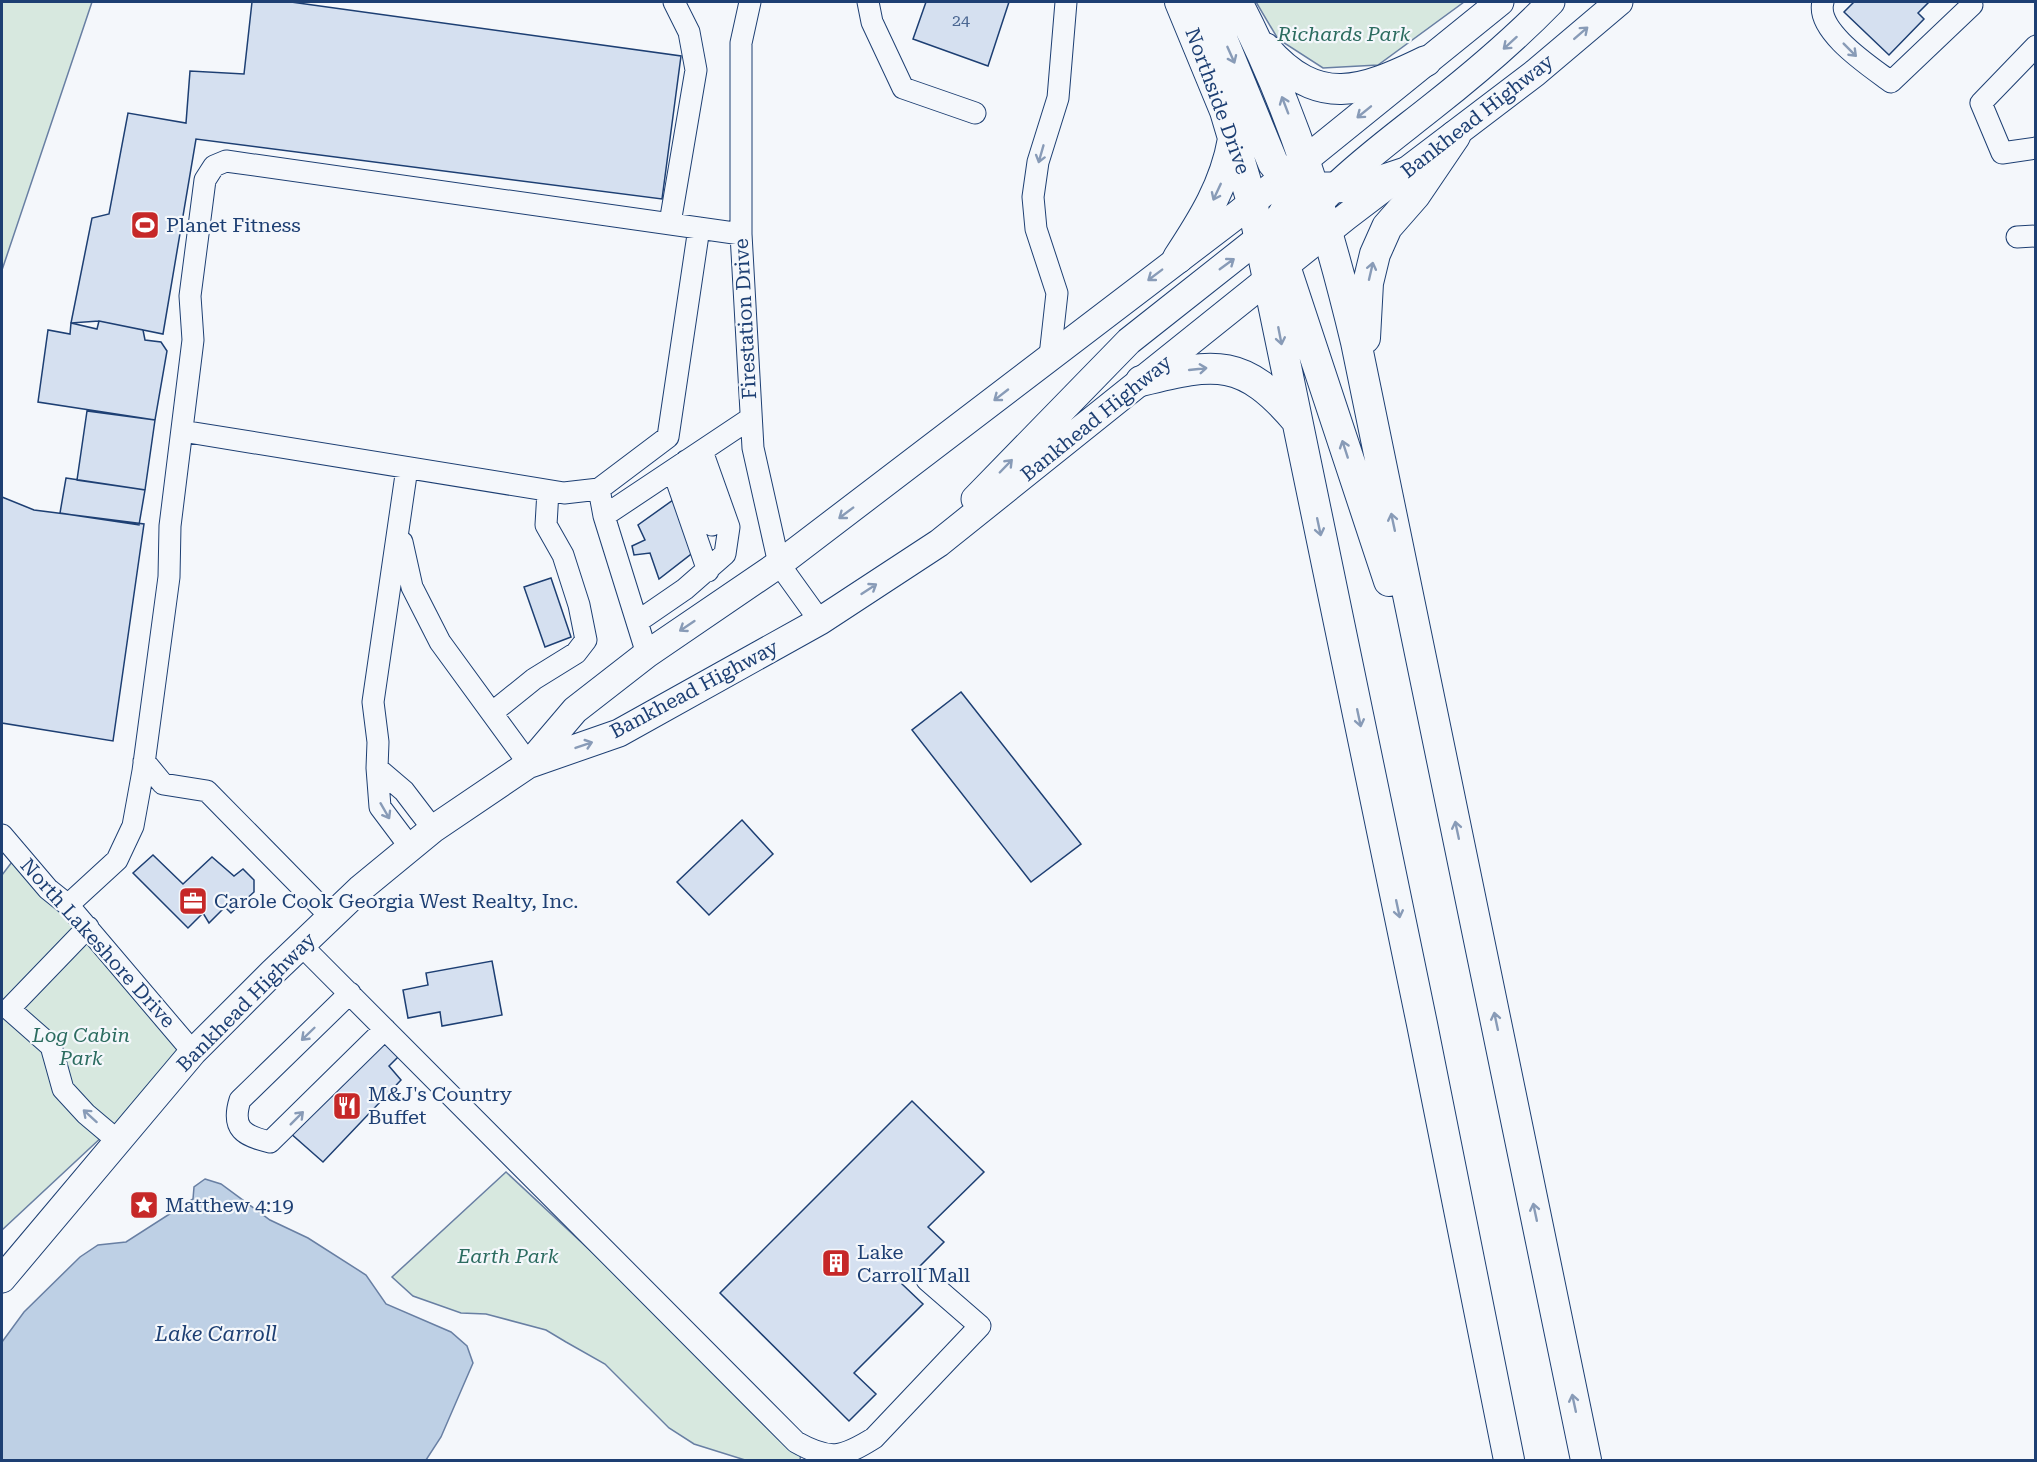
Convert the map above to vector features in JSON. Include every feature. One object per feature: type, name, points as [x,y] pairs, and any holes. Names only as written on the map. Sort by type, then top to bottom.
[{"type":"highway","name":"Northside Drive","points":[[1180,2],[1208,64],[1233,136],[1252,202],[1274,252]]},
{"type":"highway","points":[[1207,2],[1273,163],[1309,182],[1359,186],[1404,173]]},
{"type":"highway","points":[[1237,2],[1284,103],[1309,182],[1328,232],[1362,371],[1586,1461]]},
{"type":"highway","points":[[1255,37],[1283,69],[1307,83],[1337,90],[1385,81],[1426,61]]},
{"type":"highway","points":[[1178,258],[1200,225],[1221,185],[1233,136]]},
{"type":"highway","points":[[1362,371],[1368,283],[1375,254],[1387,227],[1415,195],[1455,136]]},
{"type":"highway","points":[[1274,252],[1408,636],[1439,745]]},
{"type":"highway","points":[[1274,252],[1297,421],[1509,1461]]},
{"type":"highway","points":[[1141,381],[1198,368],[1239,373],[1268,388],[1297,421]]},
{"type":"main road","name":"Bankhead Highway","points":[[529,764],[575,710],[647,654],[779,564],[1252,202],[1309,182],[1426,61],[1500,2]]},
{"type":"main road","points":[[922,554],[1129,341],[1274,252],[1301,223],[1309,182],[1374,153],[1489,61],[1551,2]]},
{"type":"main road","name":"Bankhead Highway","points":[[2,1280],[193,1052],[331,917],[410,847],[529,764],[619,733],[820,621],[922,554],[994,501],[1141,381],[1274,252],[1328,232],[1535,73],[1618,2]]},
{"type":"street","points":[[670,223],[696,70],[689,32],[674,2]]},
{"type":"street","name":"Firestation Drive","points":[[750,2],[741,43],[741,234],[753,448],[779,564],[820,621]]},
{"type":"street","points":[[867,2],[872,22],[903,88],[975,113]]},
{"type":"street","points":[[1050,356],[1057,292],[1036,229],[1033,197],[1038,162],[1058,98],[1066,2]]},
{"type":"street","points":[[1823,2],[1823,15],[1829,27],[1853,54],[1891,82],[1972,5],[1969,2]]},
{"type":"street","points":[[2036,46],[1981,103],[2002,153],[2036,147]]},
{"type":"street","points":[[68,905],[117,860],[133,826],[169,577],[170,526],[193,340],[190,296],[205,180],[213,166],[226,161],[282,167],[496,201],[741,234]]},
{"type":"street","points":[[182,431],[548,491],[578,493],[599,489],[668,437],[699,228]]},
{"type":"street","points":[[604,516],[751,418]]},
{"type":"street","points":[[687,461],[708,571]]},
{"type":"street","points":[[637,622],[708,571],[725,554],[729,527],[687,461]]},
{"type":"street","points":[[407,468],[374,689],[378,742],[376,768],[380,807],[410,847]]},
{"type":"street","points":[[599,489],[604,516],[647,654]]},
{"type":"street","points":[[493,712],[534,679],[576,653],[586,640],[579,605],[566,564],[546,525],[548,491]]},
{"type":"street","points":[[399,526],[412,587],[423,614],[459,671],[493,712],[529,764]]},
{"type":"street","points":[[144,761],[163,784],[207,791],[331,917]]},
{"type":"street","points":[[376,768],[404,791],[433,829]]},
{"type":"street","name":"North Lakeshore Drive","points":[[2,835],[48,889],[68,905],[88,927],[193,1052]]},
{"type":"street","points":[[88,927],[9,1009],[51,1046],[63,1089],[86,1114],[118,1141]]},
{"type":"street","points":[[302,945],[796,1442],[817,1454],[834,1456],[854,1450],[874,1438],[980,1326],[927,1280]]},
{"type":"street","points":[[350,993],[240,1100],[235,1115],[241,1131],[252,1138],[270,1142],[385,1029]]},
{"type":"green space","points":[[2,2],[92,2],[2,270]]},
{"type":"green space","name":"Richards Park","points":[[1256,2],[1464,2],[1378,65],[1323,68],[1278,39]]},
{"type":"green space","name":"Log Cabin Park","points":[[18,854],[193,1052],[2,1230],[2,875]]},
{"type":"green space","name":"Earth Park","points":[[506,1172],[796,1442],[801,1452],[800,1460],[745,1460],[694,1444],[669,1428],[605,1364],[546,1330],[486,1314],[461,1313],[413,1296],[392,1277]]},
{"type":"water","name":"Lake Carroll","points":[[205,1179],[221,1184],[270,1220],[308,1238],[366,1275],[386,1304],[451,1332],[467,1346],[473,1363],[441,1437],[426,1460],[2,1460],[2,1342],[24,1312],[80,1257],[98,1245],[126,1242],[193,1199],[194,1187]]},
{"type":"building","points":[[252,2],[291,2],[681,56],[662,199],[196,139],[163,334],[99,321],[71,323],[92,218],[109,214],[128,113],[186,123],[190,71],[244,74]]},
{"type":"building","points":[[926,2],[1009,2],[988,66],[913,39]]},
{"type":"building","points":[[1854,2],[1929,2],[1918,13],[1924,19],[1889,55],[1844,12]]},
{"type":"building","points":[[99,321],[143,330],[145,340],[161,342],[167,351],[155,420],[38,402],[48,330],[70,334],[71,323],[97,329]]},
{"type":"building","points":[[87,411],[155,420],[145,490],[77,480]]},
{"type":"building","points":[[66,478],[145,490],[139,525],[60,513]]},
{"type":"building","points":[[701,480],[695,551],[659,579],[650,553],[634,555],[632,546],[645,540],[638,525]]},
{"type":"building","points":[[2,497],[34,510],[144,524],[113,741],[2,723]]},
{"type":"building","points":[[551,578],[571,637],[545,647],[524,587]]},
{"type":"building","points":[[961,692],[1081,844],[1031,882],[912,730]]},
{"type":"building","points":[[742,820],[773,854],[709,915],[677,882]]},
{"type":"building","points":[[153,855],[183,884],[212,857],[234,876],[243,869],[254,880],[254,892],[231,913],[225,907],[209,923],[203,913],[188,928],[133,873]]},
{"type":"building","points":[[492,961],[502,1015],[442,1026],[440,1012],[408,1018],[403,990],[428,985],[426,973]]},
{"type":"building","name":"M&J's Country Buffet","points":[[384,1042],[400,1055],[389,1066],[401,1080],[323,1162],[289,1132]]},
{"type":"building","name":"Lake Carroll Mall","points":[[912,1101],[984,1172],[928,1227],[944,1242],[902,1284],[923,1304],[854,1373],[876,1394],[849,1421],[720,1293]]},
{"type":"place","name":"Planet Fitness","points":[[145,225]]},
{"type":"place","name":"Carole Cook Georgia West Realty, Inc.","points":[[193,901]]},
{"type":"place","name":"M&J's Country Buffet","points":[[347,1106]]},
{"type":"place","name":"Matthew 4:19","points":[[144,1205]]},
{"type":"place","name":"Lake Carroll Mall","points":[[836,1263]]}]
